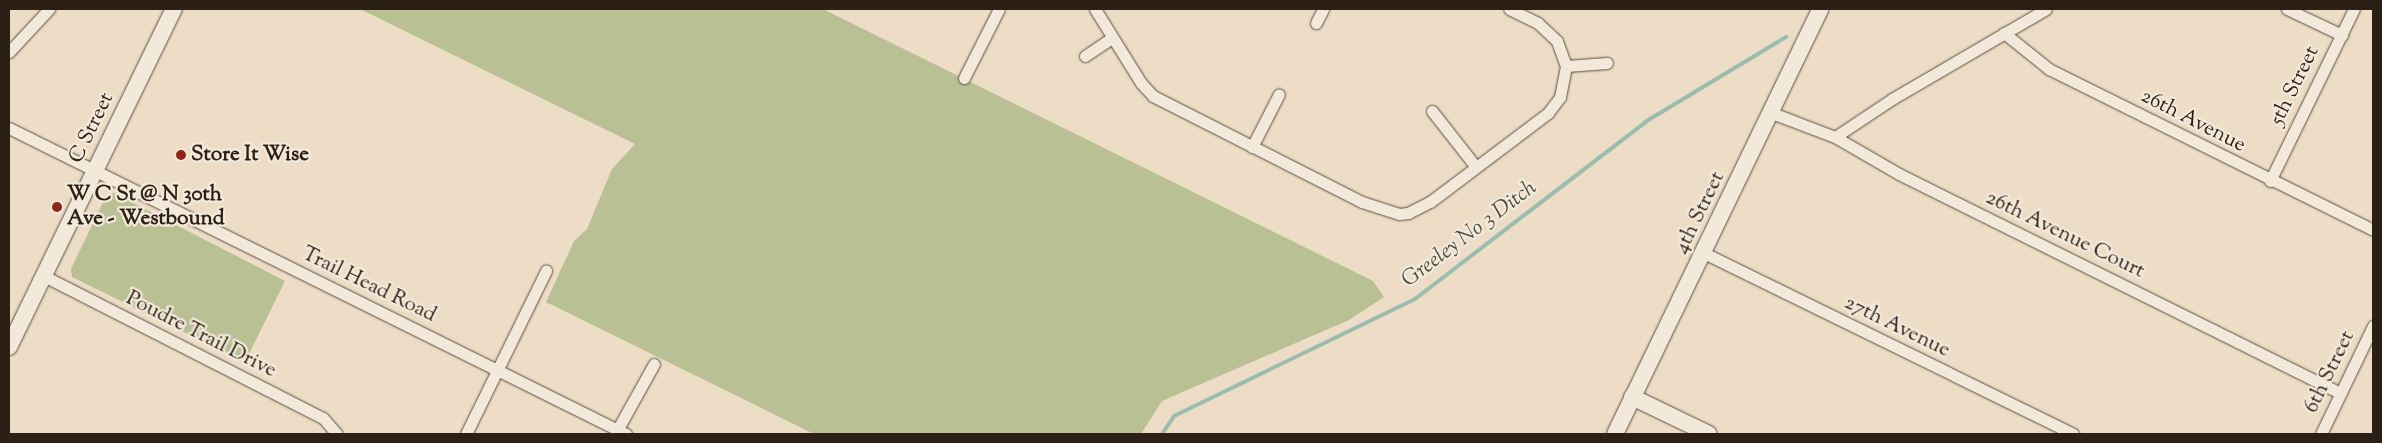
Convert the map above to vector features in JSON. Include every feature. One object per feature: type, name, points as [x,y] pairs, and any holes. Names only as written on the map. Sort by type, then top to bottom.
[{"type":"main road","name":"C Street","points":[[9,347],[174,9]]},
{"type":"main road","name":"4th Street","points":[[1615,434],[1704,253],[1820,9]]},
{"type":"main road","points":[[1632,397],[1710,434]]},
{"type":"street","points":[[9,52],[48,9]]},
{"type":"street","points":[[964,78],[1000,9]]},
{"type":"street","points":[[1095,9],[1141,84],[1153,96],[1252,148],[1362,202],[1399,214],[1408,213],[1430,202],[1548,112],[1563,91],[1566,66],[1557,41],[1547,30],[1509,9]]},
{"type":"street","points":[[1316,23],[1323,9]]},
{"type":"street","points":[[1835,137],[1892,99],[2046,9]]},
{"type":"street","points":[[2287,9],[2342,35]]},
{"type":"street","name":"5th Street","points":[[2270,180],[2354,9]]},
{"type":"street","name":"26th Avenue","points":[[2004,33],[2049,70],[2373,230]]},
{"type":"street","points":[[1085,56],[1112,38]]},
{"type":"street","points":[[1566,66],[1607,62]]},
{"type":"street","points":[[1252,148],[1279,94]]},
{"type":"street","points":[[1432,111],[1476,166]]},
{"type":"street","name":"26th Avenue Court","points":[[1772,112],[1835,137],[1899,174],[2341,393]]},
{"type":"street","name":"Trail Head Road","points":[[9,128],[499,371],[619,433]]},
{"type":"street","name":"27th Avenue","points":[[1704,253],[2073,434]]},
{"type":"street","points":[[466,434],[499,371],[546,271]]},
{"type":"street","name":"Poudre Trail Drive","points":[[44,276],[323,418],[337,434]]},
{"type":"street","name":"6th Street","points":[[2321,434],[2373,326]]},
{"type":"street","points":[[619,433],[654,364]]},
{"type":"green space","points":[[360,9],[823,9],[1373,281],[1384,297],[1349,320],[1162,401],[1141,434],[814,434],[546,302],[574,241],[587,229],[612,169],[635,144]]},
{"type":"green space","points":[[114,193],[285,281],[245,362],[72,277],[71,269],[106,196]]},
{"type":"waterway","name":"Greeley No 3 Ditch","points":[[1162,434],[1174,416],[1415,299],[1650,119],[1786,37]]},
{"type":"place","name":"Store It Wise","points":[[181,155]]},
{"type":"place","name":"W C St @ N 30th Ave - Westbound","points":[[57,207]]}]
